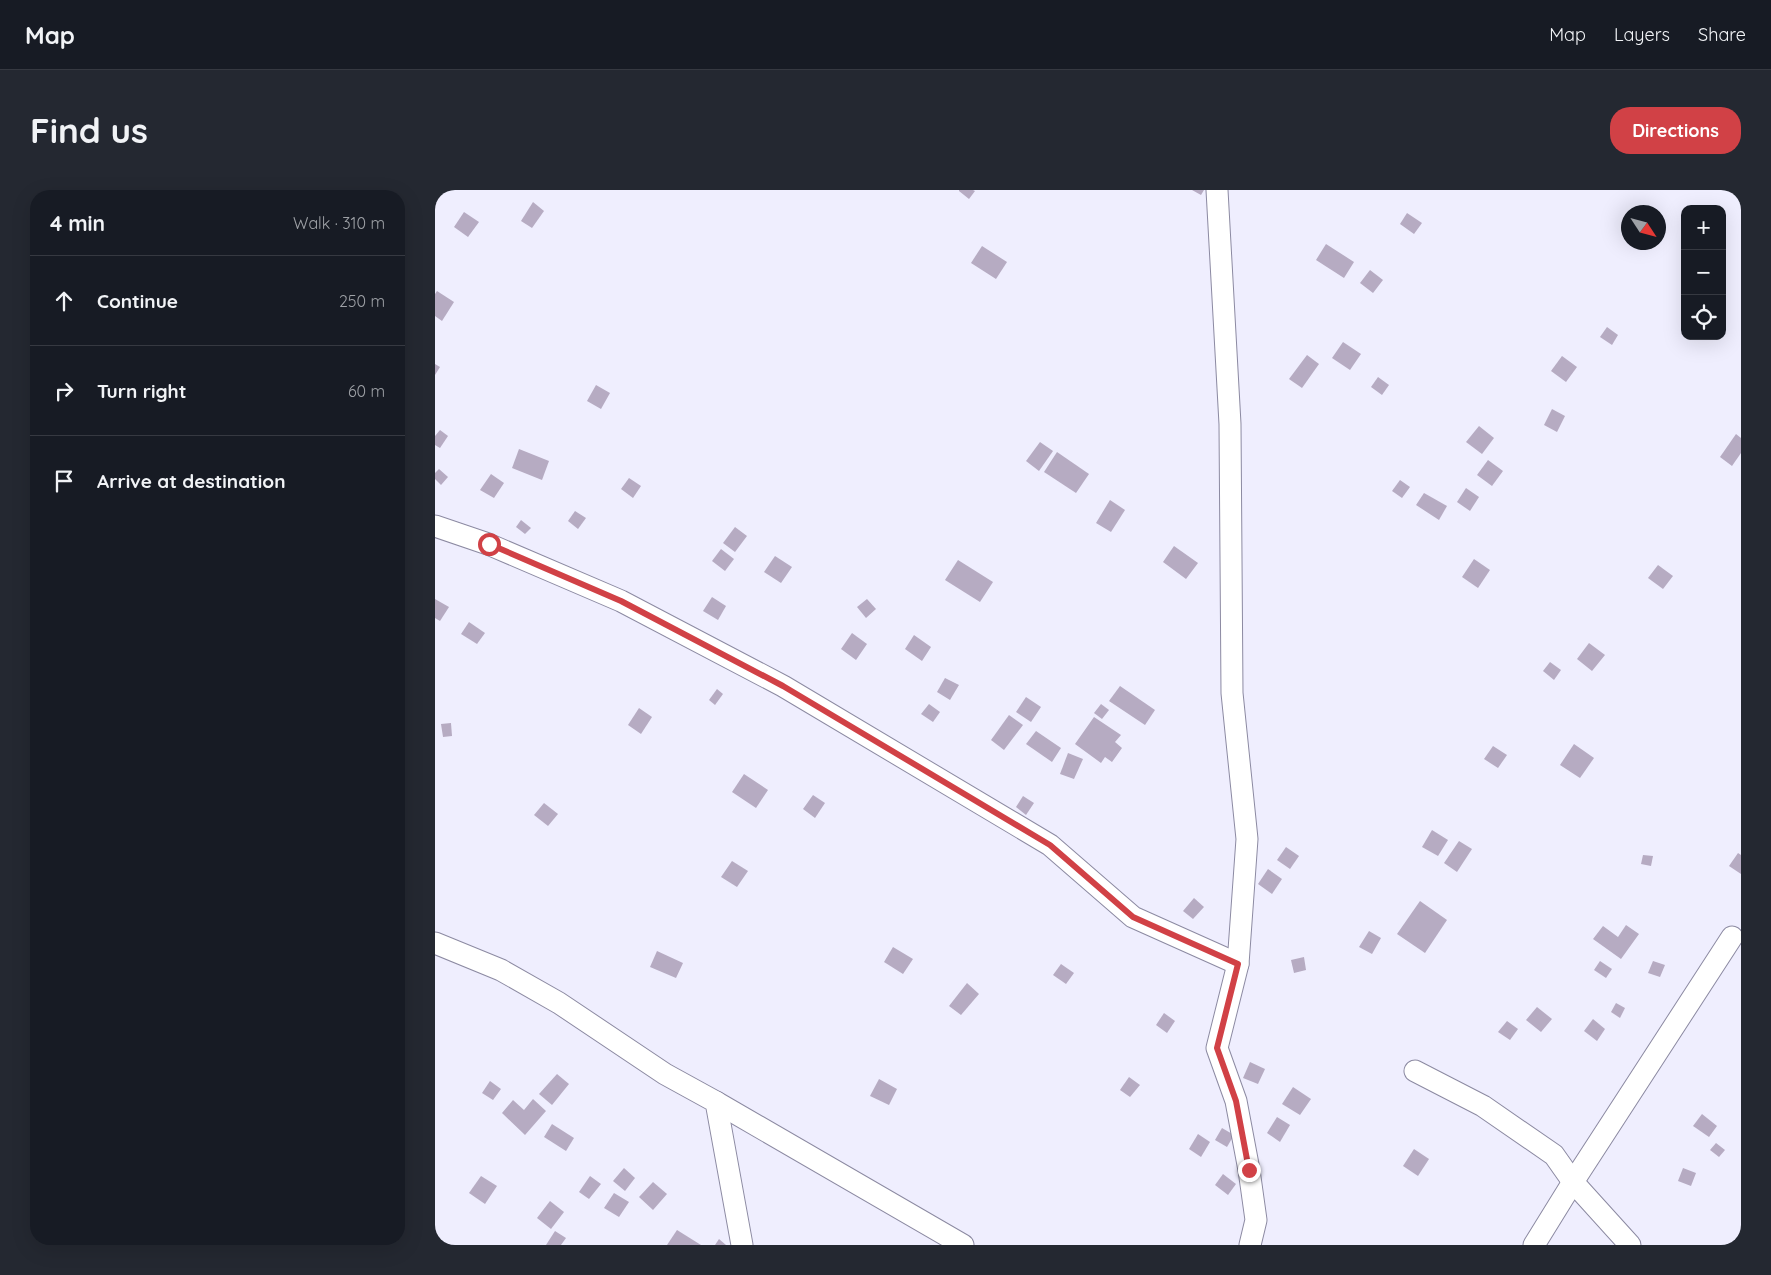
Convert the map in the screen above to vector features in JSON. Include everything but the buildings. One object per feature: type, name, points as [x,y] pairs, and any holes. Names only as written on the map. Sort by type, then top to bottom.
[{"type":"street","points":[[1217,190],[1231,424],[1232,693],[1247,839],[1238,964],[1217,1048],[1236,1101],[1249,1170],[1257,1220],[1251,1245]]},
{"type":"street","points":[[435,526],[489,544],[621,601],[783,686],[1050,845],[1133,917],[1238,964]]},
{"type":"street","points":[[1534,1245],[1733,937]]},
{"type":"street","points":[[435,943],[509,975],[559,1003],[665,1074],[963,1245]]},
{"type":"street","points":[[1415,1071],[1483,1106],[1554,1155],[1573,1182],[1630,1245]]},
{"type":"street","points":[[716,1102],[742,1245]]},
{"type":"route","points":[[489,544],[621,601],[783,686],[1050,845],[1133,917],[1238,964],[1217,1048],[1236,1101],[1249,1170]]}]
